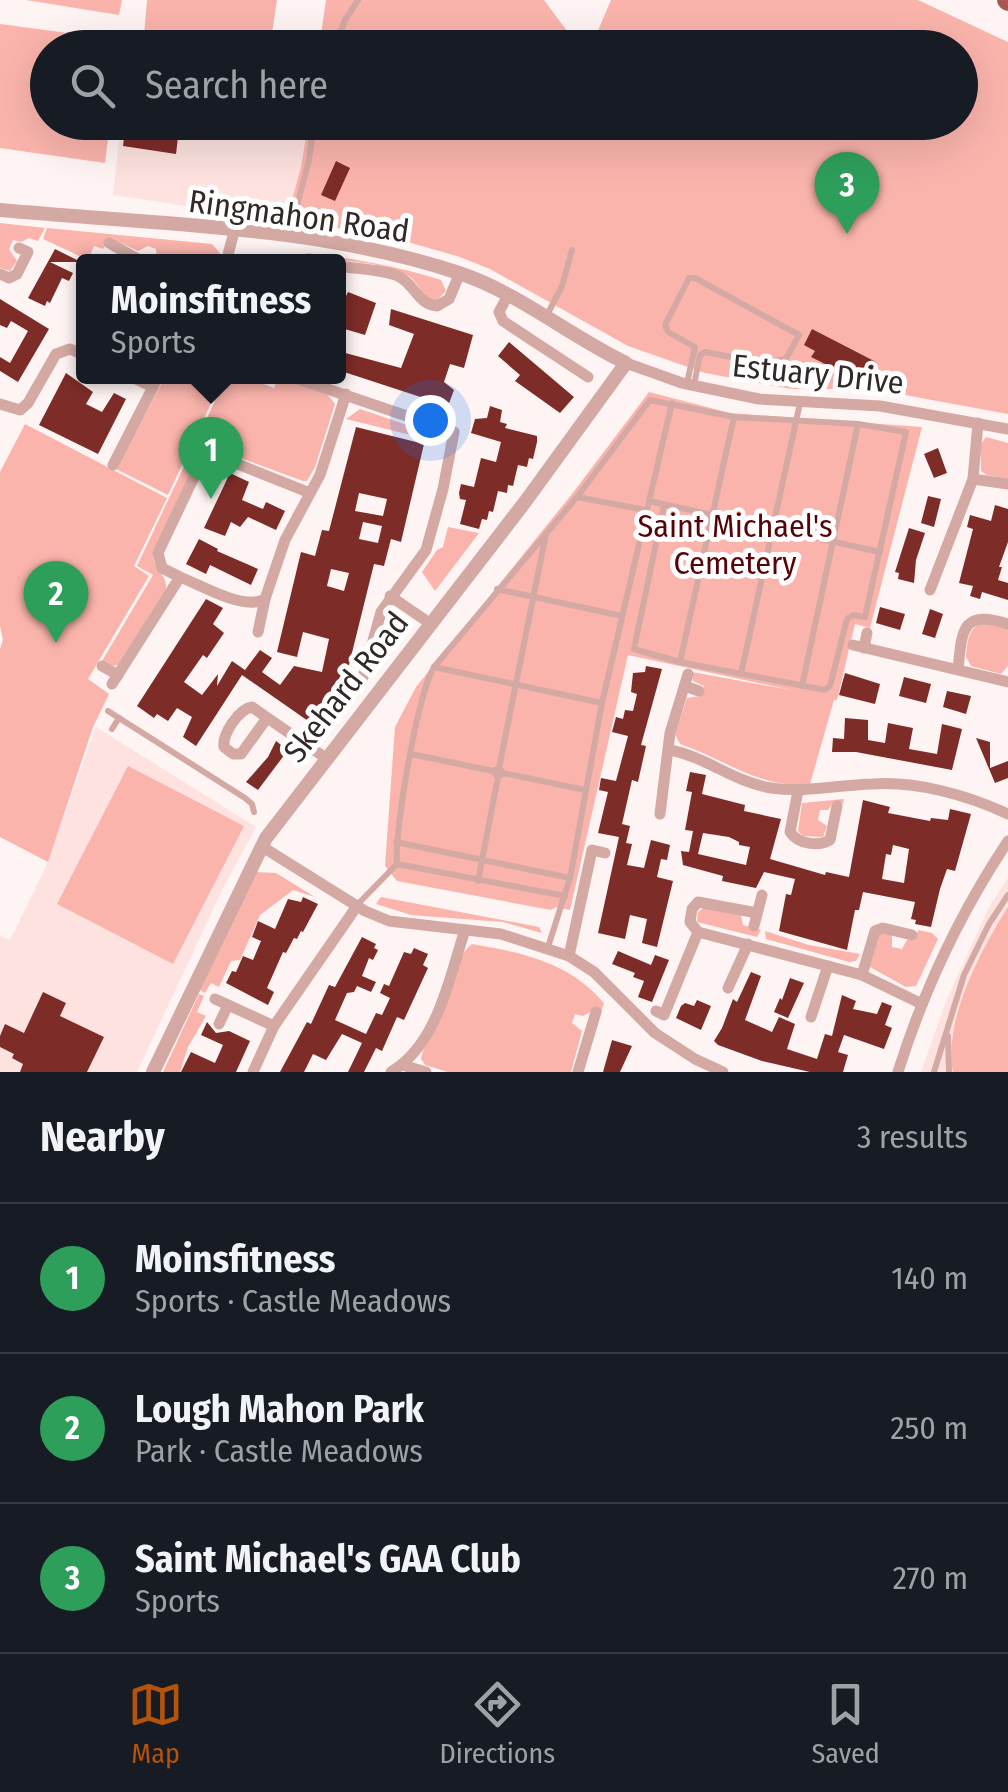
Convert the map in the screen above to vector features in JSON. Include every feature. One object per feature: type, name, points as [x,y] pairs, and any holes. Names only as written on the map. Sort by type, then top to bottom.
[{"type":"street","name":"Ringmahon Road","points":[[0,210],[348,244],[460,273],[508,295],[626,363]]},
{"type":"street","points":[[228,254],[234,232]]},
{"type":"street","points":[[109,243],[137,254]]},
{"type":"street","points":[[0,274],[14,276],[23,250]]},
{"type":"street","points":[[346,267],[395,275],[408,283],[424,302],[437,306],[449,300],[460,273]]},
{"type":"street","points":[[508,295],[499,312],[503,320],[588,377]]},
{"type":"street","points":[[0,404],[20,410],[56,354],[70,349],[76,352]]},
{"type":"street","name":"Estuary Drive","points":[[626,363],[690,385],[759,399],[880,406],[1008,429]]},
{"type":"street","name":"Skehard Road","points":[[154,1072],[262,846],[578,432],[626,363]]},
{"type":"street","points":[[113,465],[155,384]]},
{"type":"street","points":[[314,384],[454,432],[426,550],[381,612],[363,676]]},
{"type":"street","points":[[258,632],[284,542],[320,476],[346,394]]},
{"type":"street","points":[[930,590],[972,479],[978,422]]},
{"type":"street","points":[[265,599],[255,605],[242,603],[180,577],[162,568],[158,553],[204,458],[215,455],[310,494]]},
{"type":"street","points":[[972,479],[1008,484]]},
{"type":"street","points":[[102,666],[115,680],[180,577]]},
{"type":"street","points":[[390,596],[430,624]]},
{"type":"street","points":[[958,669],[962,637],[968,624],[982,617],[1008,624]]},
{"type":"street","points":[[867,633],[858,647],[1008,682]]},
{"type":"street","points":[[372,640],[386,644]]},
{"type":"street","points":[[660,814],[673,718],[686,680],[699,691]]},
{"type":"street","points":[[267,718],[326,758]]},
{"type":"street","points":[[670,750],[697,756],[754,784],[798,791],[900,785],[972,799],[1008,814]]},
{"type":"street","points":[[798,791],[790,832],[795,838],[817,844],[826,842],[831,813]]},
{"type":"street","points":[[898,1072],[922,1004],[962,916],[1008,841]]},
{"type":"street","points":[[262,846],[356,906],[397,924],[514,937],[570,956],[594,972],[655,1032],[707,1069],[723,1072]]},
{"type":"street","points":[[570,956],[598,852]]},
{"type":"street","points":[[762,895],[755,920],[698,902],[690,922],[698,932],[862,976],[922,1004]]},
{"type":"street","points":[[253,1072],[274,1026],[356,906]]},
{"type":"street","points":[[862,976],[875,931],[883,928],[904,938]]},
{"type":"street","points":[[396,1068],[428,1032],[465,930]]},
{"type":"street","points":[[656,1011],[664,1015],[698,932]]},
{"type":"street","points":[[728,988],[748,944]]},
{"type":"street","points":[[811,1017],[828,966]]},
{"type":"street","points":[[215,999],[274,1026]]},
{"type":"street","points":[[219,1024],[228,1005]]},
{"type":"street","points":[[578,1072],[596,1012]]},
{"type":"street","points":[[396,1068],[426,1072]]},
{"type":"lane","points":[[341,30],[358,0]]},
{"type":"lane","points":[[289,237],[312,140]]},
{"type":"lane","points":[[546,318],[562,286],[572,250]]},
{"type":"lane","points":[[688,278],[695,278],[798,332],[799,338],[786,359],[763,362],[705,352],[690,385],[695,347],[668,332],[665,325],[688,278]]},
{"type":"lane","points":[[356,906],[396,864],[396,842],[412,754],[427,681],[434,667],[577,497],[646,403],[654,399],[734,417],[901,429],[908,437],[865,617],[853,615],[847,619],[829,688],[802,686],[636,651],[633,646],[664,504]]},
{"type":"lane","points":[[741,674],[801,402]]},
{"type":"lane","points":[[548,947],[570,878],[602,703],[672,403]]},
{"type":"lane","points":[[680,662],[734,417]]},
{"type":"lane","points":[[802,686],[858,424]]},
{"type":"lane","points":[[577,497],[645,510]]},
{"type":"lane","points":[[649,501],[880,552]]},
{"type":"lane","points":[[478,881],[546,531]]},
{"type":"lane","points":[[497,589],[622,616]]},
{"type":"lane","points":[[434,667],[602,703]]},
{"type":"lane","points":[[108,711],[245,798],[254,812]]},
{"type":"lane","points":[[112,729],[119,718]]},
{"type":"lane","points":[[412,754],[584,790]]},
{"type":"lane","points":[[396,842],[570,878]]},
{"type":"lane","points":[[396,864],[565,896]]},
{"type":"lane","points":[[934,1072],[976,946],[1008,895]]},
{"type":"lane","points":[[949,1072],[950,1020]]},
{"type":"shaded area","points":[[119,140],[305,140],[286,221],[113,195]]},
{"type":"shaded area","points":[[96,727],[256,827],[223,888],[137,1072],[0,1072],[0,936],[10,940],[45,869]]},
{"type":"shaded area","points":[[1008,878],[1008,1072],[921,1072],[947,999],[990,905]]},
{"type":"green space","points":[[26,0],[122,0],[119,15]]},
{"type":"green space","points":[[147,0],[277,0],[273,30],[144,30]]},
{"type":"green space","points":[[326,0],[544,0],[566,30],[322,30]]},
{"type":"green space","points":[[611,0],[918,0],[1008,42],[1008,414],[894,393],[791,389],[705,373],[628,346],[490,269],[460,257],[380,234],[286,221],[305,140],[978,140],[978,30],[598,30]]},
{"type":"green space","points":[[0,24],[45,30],[30,30],[30,140],[108,140],[105,163],[0,148]]},
{"type":"green space","points":[[0,223],[45,228],[38,241],[13,240],[9,249],[17,261],[10,271],[0,268]]},
{"type":"green space","points":[[47,228],[212,244],[220,253],[156,254],[156,249],[148,246],[138,251],[109,238],[103,249],[94,246],[91,254],[76,254],[43,239]]},
{"type":"green space","points":[[346,259],[374,263],[441,280],[446,291],[436,301],[427,299],[407,275]]},
{"type":"green space","points":[[161,384],[216,384],[168,495],[116,469]]},
{"type":"green space","points":[[219,384],[264,384],[274,388],[276,384],[298,384],[328,395],[335,404],[307,481],[213,448],[201,452],[153,552],[166,589],[118,665],[112,666],[102,661],[153,575],[137,566],[214,403]]},
{"type":"green space","name":"Saint Michael's Cemetery","points":[[649,392],[730,413],[922,427],[870,628],[855,624],[837,700],[810,784],[774,782],[743,772],[680,744],[675,734],[687,698],[701,696],[704,686],[693,681],[692,672],[796,691],[628,655],[570,910],[551,910],[397,881],[385,866],[395,727],[416,687]]},
{"type":"green space","points":[[360,409],[436,435],[439,442],[346,419]]},
{"type":"green space","points":[[25,424],[167,498],[134,566],[149,576],[88,679],[109,694],[93,727],[48,862],[0,837],[0,472]]},
{"type":"green space","points":[[986,437],[1008,443],[1008,479],[981,471],[981,444]]},
{"type":"green space","points":[[448,527],[479,533],[435,591],[422,572],[443,547]]},
{"type":"green space","points":[[985,622],[1008,629],[1008,666],[1001,674],[971,666],[966,657],[972,631]]},
{"type":"green space","points":[[128,766],[244,826],[173,964],[57,904]]},
{"type":"green space","points":[[844,799],[843,804],[833,803],[828,810],[820,810],[818,820],[827,826],[823,837],[803,836],[798,831],[802,803]]},
{"type":"green space","points":[[256,872],[276,873],[315,897],[293,890],[260,915],[240,960],[231,961],[219,987],[211,983],[205,993],[200,990]]},
{"type":"green space","points":[[381,897],[539,927],[542,933],[503,922],[411,915],[376,904]]},
{"type":"green space","points":[[705,907],[741,915],[743,925],[761,930],[757,937],[697,922],[698,912]]},
{"type":"green space","points":[[1008,907],[1008,1072],[953,1072],[951,1052],[959,1008],[976,964]]},
{"type":"green space","points":[[918,930],[932,933],[938,939],[916,986],[906,987],[870,967],[880,933],[892,935],[892,947],[902,949],[907,940],[915,940]]},
{"type":"green space","points":[[765,931],[809,945],[860,954],[856,961],[849,962],[766,939]]},
{"type":"green space","points":[[472,944],[544,961],[576,978],[604,1003],[601,1013],[594,1010],[583,1016],[575,1014],[572,1023],[582,1031],[571,1072],[448,1072],[425,1065],[421,1059],[424,1049],[443,1014],[461,959]]},
{"type":"green space","points":[[199,994],[204,996],[197,1012],[206,1016],[188,1047],[180,1072],[163,1072]]},
{"type":"building","points":[[124,140],[178,140],[176,154],[123,146]]},
{"type":"building","points":[[336,161],[350,168],[335,201],[321,195]]},
{"type":"building","points":[[55,249],[76,260],[50,262],[73,273],[69,281],[62,278],[50,303],[47,301],[45,306],[28,298]]},
{"type":"building","points":[[348,292],[376,303],[365,335],[346,329]]},
{"type":"building","points":[[0,299],[49,329],[18,382],[0,371],[0,357],[10,363],[28,331],[11,321],[7,328],[0,325]]},
{"type":"building","points":[[391,309],[473,335],[464,368],[450,364],[444,382],[454,390],[448,406],[346,373],[346,353],[401,368],[414,334],[389,325]]},
{"type":"building","points":[[812,329],[876,362],[869,375],[848,364],[846,368],[836,362],[833,368],[811,357],[815,351],[804,345]]},
{"type":"building","points":[[509,342],[574,397],[560,413],[515,381],[520,375],[498,356]]},
{"type":"building","points":[[66,373],[76,384],[93,392],[86,404],[102,412],[114,393],[126,399],[98,454],[39,425]]},
{"type":"building","points":[[490,406],[502,410],[500,422],[507,424],[505,428],[537,436],[537,442],[533,459],[529,458],[527,467],[518,465],[513,486],[508,485],[507,493],[498,491],[493,512],[489,511],[487,520],[482,519],[479,529],[460,524],[466,500],[460,499],[459,493],[461,484],[474,487],[481,458],[496,462],[501,442],[471,433],[475,419],[487,418]]},
{"type":"building","points":[[356,427],[424,444],[401,542],[391,539],[384,566],[374,564],[343,689],[333,690],[321,708],[336,718],[327,732],[242,675],[196,746],[183,737],[192,717],[177,708],[168,721],[157,714],[154,718],[137,706],[206,599],[223,608],[213,624],[224,633],[184,682],[202,695],[218,674],[217,686],[232,661],[245,670],[260,650],[272,658],[262,672],[280,685],[294,666],[322,672],[329,639],[303,632],[297,657],[277,652],[301,552],[315,556],[322,530],[329,531]],"holes":[[[359,493],[387,499],[383,516],[355,511]],[[363,522],[382,526],[378,543],[359,539]],[[331,569],[349,573],[344,591],[327,586]]]},
{"type":"building","points":[[938,448],[947,473],[934,478],[924,454]]},
{"type":"building","points":[[230,473],[249,482],[242,500],[263,509],[266,502],[285,511],[276,530],[248,517],[240,527],[231,522],[225,536],[204,528]]},
{"type":"building","points":[[928,496],[941,499],[934,527],[921,523]]},
{"type":"building","points":[[995,505],[1008,509],[1008,542],[998,580],[1008,583],[1008,600],[982,592],[980,599],[970,596],[973,586],[959,583],[973,529],[967,527],[970,515],[991,521]]},
{"type":"building","points":[[909,528],[925,533],[914,583],[898,579],[899,573],[895,572]]},
{"type":"building","points":[[199,539],[258,569],[251,585],[210,565],[206,574],[186,564]]},
{"type":"building","points":[[880,607],[905,614],[900,630],[876,623]]},
{"type":"building","points":[[930,609],[943,614],[935,638],[922,634]]},
{"type":"building","points":[[646,666],[662,669],[641,745],[646,746],[638,782],[632,780],[622,824],[630,826],[626,843],[632,844],[627,865],[644,868],[651,840],[670,845],[667,860],[661,859],[657,877],[673,881],[657,947],[642,943],[647,919],[630,915],[625,939],[598,933],[619,837],[598,833],[608,792],[599,790],[601,778],[616,781],[628,736],[612,732],[616,717],[623,719],[625,710],[633,711],[637,694],[631,692],[633,673],[645,672]]},
{"type":"building","points":[[845,673],[880,684],[875,704],[839,695]]},
{"type":"building","points":[[904,677],[931,684],[926,703],[899,696]]},
{"type":"building","points":[[947,691],[971,696],[966,714],[943,707]]},
{"type":"building","points":[[845,718],[868,720],[868,740],[885,743],[888,723],[913,728],[909,749],[937,754],[942,724],[962,729],[952,770],[856,752],[832,752],[833,738],[844,739]]},
{"type":"building","points":[[976,738],[990,742],[990,768],[1008,761],[1008,778],[995,783]]},
{"type":"building","points":[[276,741],[288,750],[258,790],[246,782]]},
{"type":"building","points":[[690,772],[706,775],[702,794],[745,805],[744,811],[781,819],[770,859],[825,875],[826,872],[849,877],[863,800],[890,807],[888,813],[930,821],[948,820],[950,809],[971,814],[955,871],[947,869],[931,927],[915,924],[916,920],[911,919],[915,902],[863,892],[847,950],[779,931],[786,894],[791,895],[795,879],[764,872],[756,888],[722,881],[723,876],[683,865],[681,851],[689,852],[693,831],[685,830],[692,792],[686,791]],"holes":[[[703,833],[729,837],[750,847],[746,865],[698,854]],[[893,845],[909,849],[904,883],[882,879],[886,854],[891,855]]]},
{"type":"building","points":[[303,897],[318,904],[303,932],[283,952],[267,988],[274,992],[268,1005],[226,983],[243,956],[253,960],[261,941],[252,937],[258,921],[275,929],[288,899],[301,902]]},
{"type":"building","points":[[362,937],[376,944],[374,948],[378,950],[373,960],[369,958],[362,976],[376,982],[371,992],[357,986],[354,992],[347,993],[335,1020],[366,1034],[376,1013],[382,1015],[390,998],[380,993],[384,984],[389,986],[404,952],[411,954],[414,948],[428,954],[423,965],[428,968],[404,1020],[397,1017],[382,1051],[376,1048],[364,1072],[348,1072],[362,1043],[342,1034],[326,1060],[313,1054],[304,1072],[280,1072],[307,1022],[311,1024],[329,985],[335,987]]},
{"type":"building","points":[[618,951],[651,965],[655,955],[669,960],[652,1002],[638,997],[644,981],[612,964]]},
{"type":"building","points":[[751,972],[761,976],[745,1020],[772,1032],[779,1017],[795,1024],[787,1049],[817,1059],[825,1034],[832,1036],[842,995],[856,1001],[853,1009],[877,1014],[882,1002],[892,1006],[885,1025],[892,1028],[884,1049],[844,1035],[838,1052],[848,1055],[843,1072],[810,1072],[718,1045],[714,1041],[733,999],[737,1002]]},
{"type":"building","points":[[790,978],[804,983],[788,1018],[774,1012]]},
{"type":"building","points":[[43,992],[66,1003],[60,1016],[104,1037],[87,1072],[20,1072],[23,1064],[0,1047],[5,1024],[24,1033]]},
{"type":"building","points":[[697,1000],[711,1006],[701,1030],[676,1018],[681,1006],[694,1006]]},
{"type":"building","points":[[207,1022],[216,1033],[229,1031],[250,1041],[236,1072],[181,1072],[191,1052],[215,1063],[223,1045],[201,1035]]},
{"type":"building","points":[[612,1040],[632,1046],[620,1072],[603,1072]]},
{"type":"place","name":"Saint Michael's GAA Club","points":[[847,234]]},
{"type":"place","name":"Moinsfitness","points":[[211,499]]},
{"type":"place","name":"Lough Mahon Park","points":[[56,643]]}]
